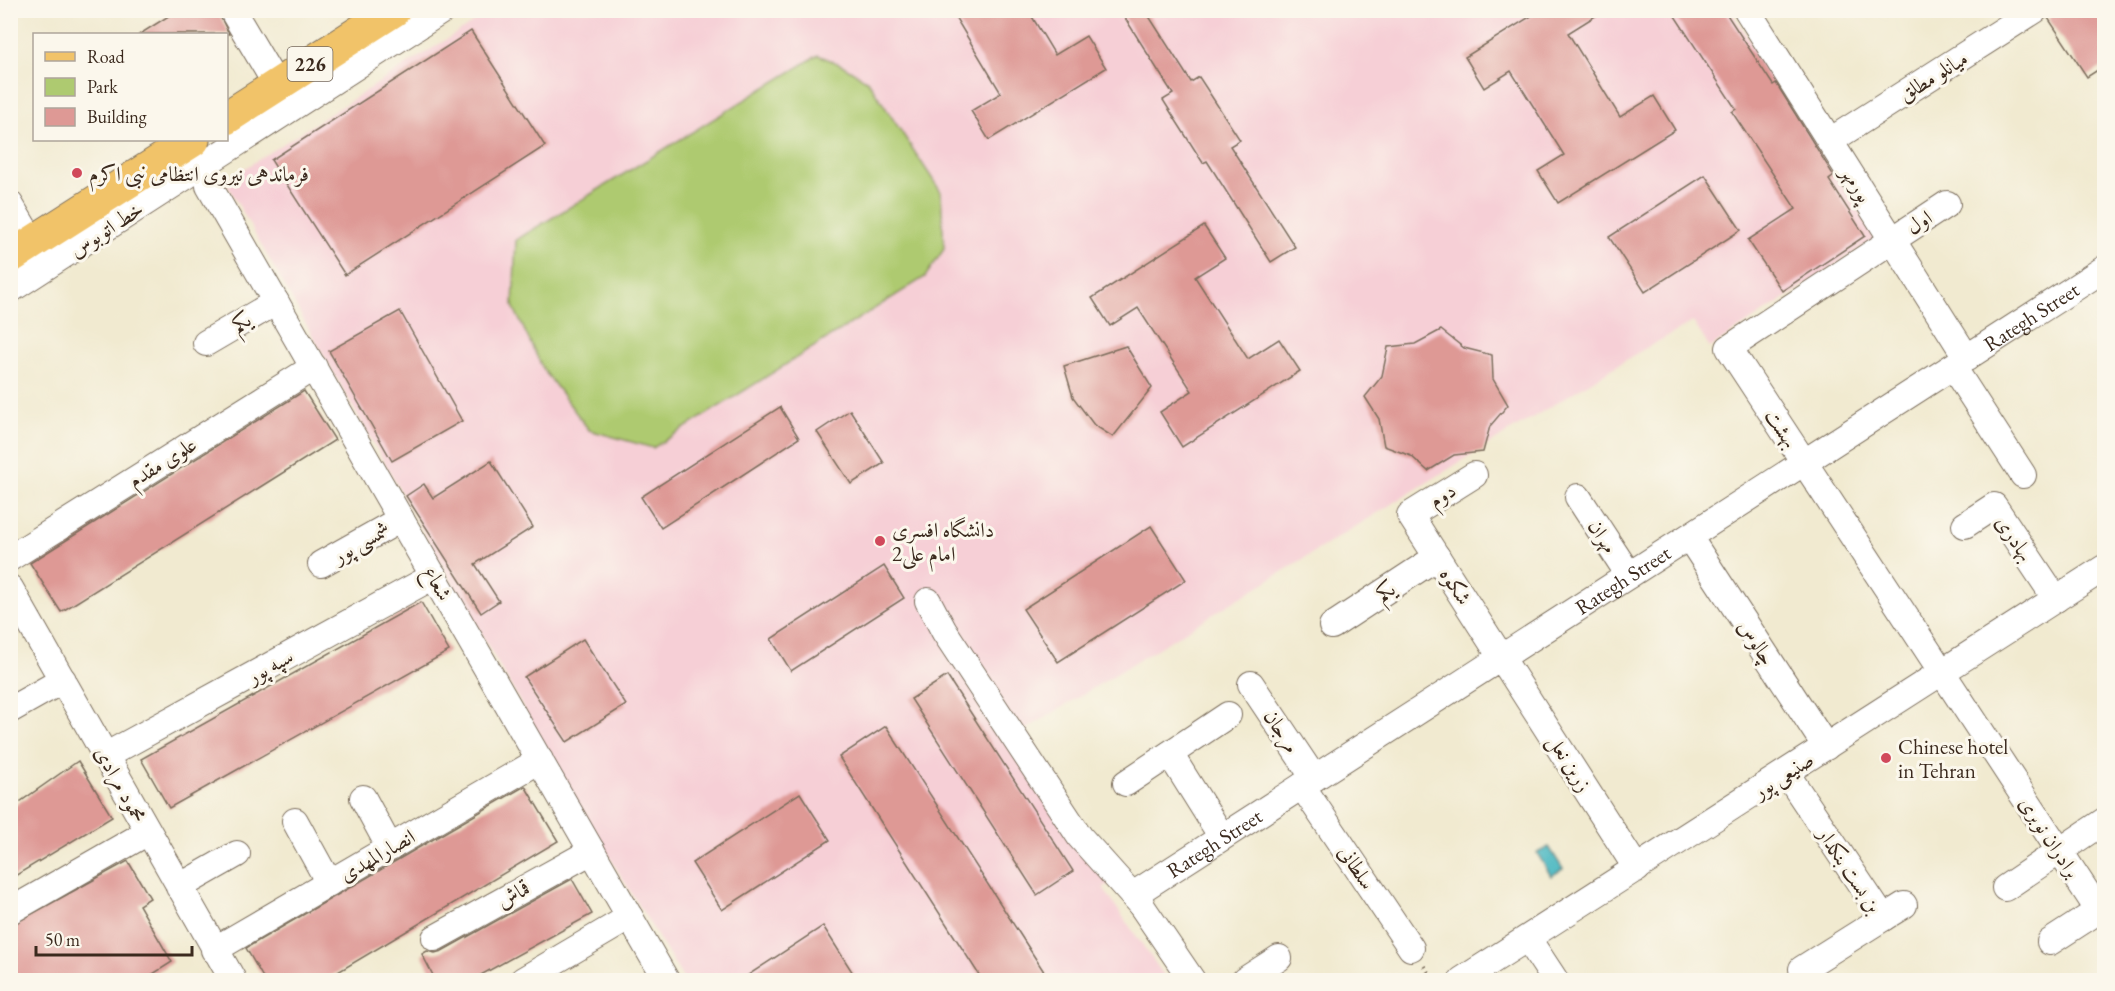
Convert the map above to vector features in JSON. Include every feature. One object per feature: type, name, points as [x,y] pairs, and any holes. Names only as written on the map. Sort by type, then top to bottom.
[{"type":"main road","name":"226","points":[[228,117],[394,10]]},
{"type":"main road","points":[[22,250],[180,143]]},
{"type":"street","points":[[232,10],[277,86]]},
{"type":"street","name":"خط اتوبوس","points":[[10,290],[443,10]]},
{"type":"street","name":"پورمهر","points":[[1747,10],[1892,240],[2023,475]]},
{"type":"street","name":"میانلو مطلق","points":[[1830,141],[2036,10]]},
{"type":"street","name":"شعاع","points":[[209,186],[666,981]]},
{"type":"street","points":[[10,204],[22,250]]},
{"type":"street","name":"اول","points":[[1892,240],[1947,204]]},
{"type":"street","name":"بهشت","points":[[1892,240],[1729,348],[1942,673]]},
{"type":"street","name":"Rategh Street","points":[[1140,898],[1222,837],[2104,269]]},
{"type":"street","name":"یکم","points":[[206,343],[276,302]]},
{"type":"street","name":"علوی مقدم","points":[[10,558],[314,367]]},
{"type":"street","name":"دوم","points":[[1410,515],[1474,475]]},
{"type":"street","name":"مهران","points":[[1578,497],[1629,575]]},
{"type":"street","name":"بهادری","points":[[1965,525],[1994,506],[2056,599]]},
{"type":"street","name":"شکوه","points":[[1410,515],[1502,657]]},
{"type":"street","name":"شمسی پور","points":[[321,564],[401,519]]},
{"type":"street","name":"چالوس","points":[[1689,537],[1826,747]]},
{"type":"street","name":"یکم","points":[[1332,626],[1437,557]]},
{"type":"street","name":"صنیعی پور","points":[[1462,981],[2104,568]]},
{"type":"street","name":"سپه پور","points":[[105,756],[434,576]]},
{"type":"street","name":"محمود مرادی","points":[[12,595],[63,680],[230,980]]},
{"type":"street","points":[[928,601],[944,631],[1080,837],[1140,898],[1192,981]]},
{"type":"street","name":"زرین نعل","points":[[1502,657],[1637,869]]},
{"type":"street","name":"برادران نوبری","points":[[1942,673],[2060,851],[2102,909]]},
{"type":"street","points":[[10,710],[63,680]]},
{"type":"street","name":"مرجان","points":[[1251,684],[1308,782]]},
{"type":"street","points":[[1126,783],[1228,715]]},
{"type":"street","points":[[1170,754],[1222,837]]},
{"type":"street","name":"انصارالمهدی","points":[[214,950],[540,760]]},
{"type":"street","name":"بن بست بنکدار","points":[[1786,773],[1894,911],[1802,969]]},
{"type":"street","name":"سلطانی","points":[[1308,782],[1412,948]]},
{"type":"street","points":[[363,798],[390,848]]},
{"type":"street","points":[[295,821],[329,883]]},
{"type":"street","points":[[2005,888],[2104,821]]},
{"type":"street","points":[[10,911],[148,832]]},
{"type":"street","name":"قماش","points":[[435,938],[592,851]]},
{"type":"street","points":[[179,888],[237,854]]},
{"type":"street","points":[[2050,942],[2102,909]]},
{"type":"street","points":[[523,981],[630,916]]},
{"type":"street","points":[[1528,939],[1554,981]]},
{"type":"street","points":[[1245,981],[1279,958]]},
{"type":"shaded area","name":"دانشگاه افسری امام علی2","points":[[1730,10],[1876,238],[1710,348],[1693,322],[1639,352],[1025,730],[1118,878],[1103,888],[1167,980],[684,980],[581,810],[225,181],[491,11]]},
{"type":"green space","points":[[818,55],[842,65],[868,81],[941,192],[944,249],[925,277],[653,448],[589,430],[543,369],[513,306],[516,240]]},
{"type":"water","points":[[1549,847],[1563,869],[1551,876],[1537,853]]},
{"type":"building","points":[[178,10],[217,10],[229,34],[228,33],[142,33]]},
{"type":"building","points":[[951,10],[1028,10],[1055,55],[1086,36],[1106,68],[989,140],[971,111],[1001,93]]},
{"type":"building","points":[[1120,10],[1145,10],[1191,82],[1199,77],[1240,140],[1230,146],[1295,247],[1271,262],[1207,161],[1203,163],[1163,100],[1173,94]]},
{"type":"building","points":[[1541,10],[1605,10],[1568,33],[1620,117],[1654,96],[1675,130],[1558,203],[1538,171],[1564,155],[1511,71],[1484,88],[1465,57]]},
{"type":"building","points":[[1671,10],[1724,10],[1773,85],[1776,83],[1834,176],[1829,180],[1865,236],[1782,291],[1748,240],[1796,209],[1732,112],[1736,109]]},
{"type":"building","points":[[2060,10],[2104,10],[2104,66],[2087,77],[2048,18]]},
{"type":"building","points":[[471,31],[545,146],[345,275],[271,160]]},
{"type":"building","points":[[1705,175],[1741,230],[1645,292],[1609,237]]},
{"type":"building","points":[[1204,226],[1225,258],[1195,277],[1248,359],[1279,339],[1300,371],[1182,447],[1160,412],[1192,391],[1138,308],[1110,326],[1092,298]]},
{"type":"building","points":[[400,311],[462,421],[392,461],[329,351]]},
{"type":"building","points":[[1441,330],[1464,348],[1492,355],[1493,379],[1508,405],[1490,426],[1483,452],[1454,455],[1428,471],[1411,456],[1384,446],[1379,419],[1365,397],[1382,376],[1388,347],[1415,344]]},
{"type":"building","points":[[1126,346],[1152,388],[1113,437],[1094,425],[1073,397],[1064,366]]},
{"type":"building","points":[[304,391],[335,440],[61,612],[30,563]]},
{"type":"building","points":[[780,407],[799,438],[661,528],[641,497]]},
{"type":"building","points":[[850,410],[884,463],[851,484],[817,432]]},
{"type":"building","points":[[491,461],[533,527],[475,564],[499,601],[481,613],[406,496],[424,484],[433,498]]},
{"type":"building","points":[[1151,526],[1186,580],[1058,662],[1023,609]]},
{"type":"building","points":[[884,566],[904,598],[791,671],[771,639]]},
{"type":"building","points":[[421,602],[449,651],[169,808],[141,759]]},
{"type":"building","points":[[583,639],[626,705],[567,742],[524,677]]},
{"type":"building","points":[[947,676],[1073,871],[1037,895],[911,699]]},
{"type":"building","points":[[886,726],[1050,981],[983,981],[839,757]]},
{"type":"building","points":[[78,761],[112,817],[10,879],[10,809]]},
{"type":"building","points":[[525,786],[558,841],[323,981],[265,981],[246,948]]},
{"type":"building","points":[[800,793],[830,840],[722,910],[692,863]]},
{"type":"building","points":[[128,861],[150,898],[139,905],[172,962],[142,981],[10,981],[10,926]]},
{"type":"building","points":[[572,879],[592,914],[470,981],[436,981],[422,954],[427,951],[435,953],[442,951]]},
{"type":"building","points":[[823,926],[858,981],[739,981]]},
{"type":"place","name":"فرماندهی نیروی انتظامی نبی اکرم","points":[[77,173]]},
{"type":"place","name":"دانشگاه افسری امام علی2","points":[[880,541]]},
{"type":"place","name":"Chinese hotel in Tehran","points":[[1886,758]]}]
